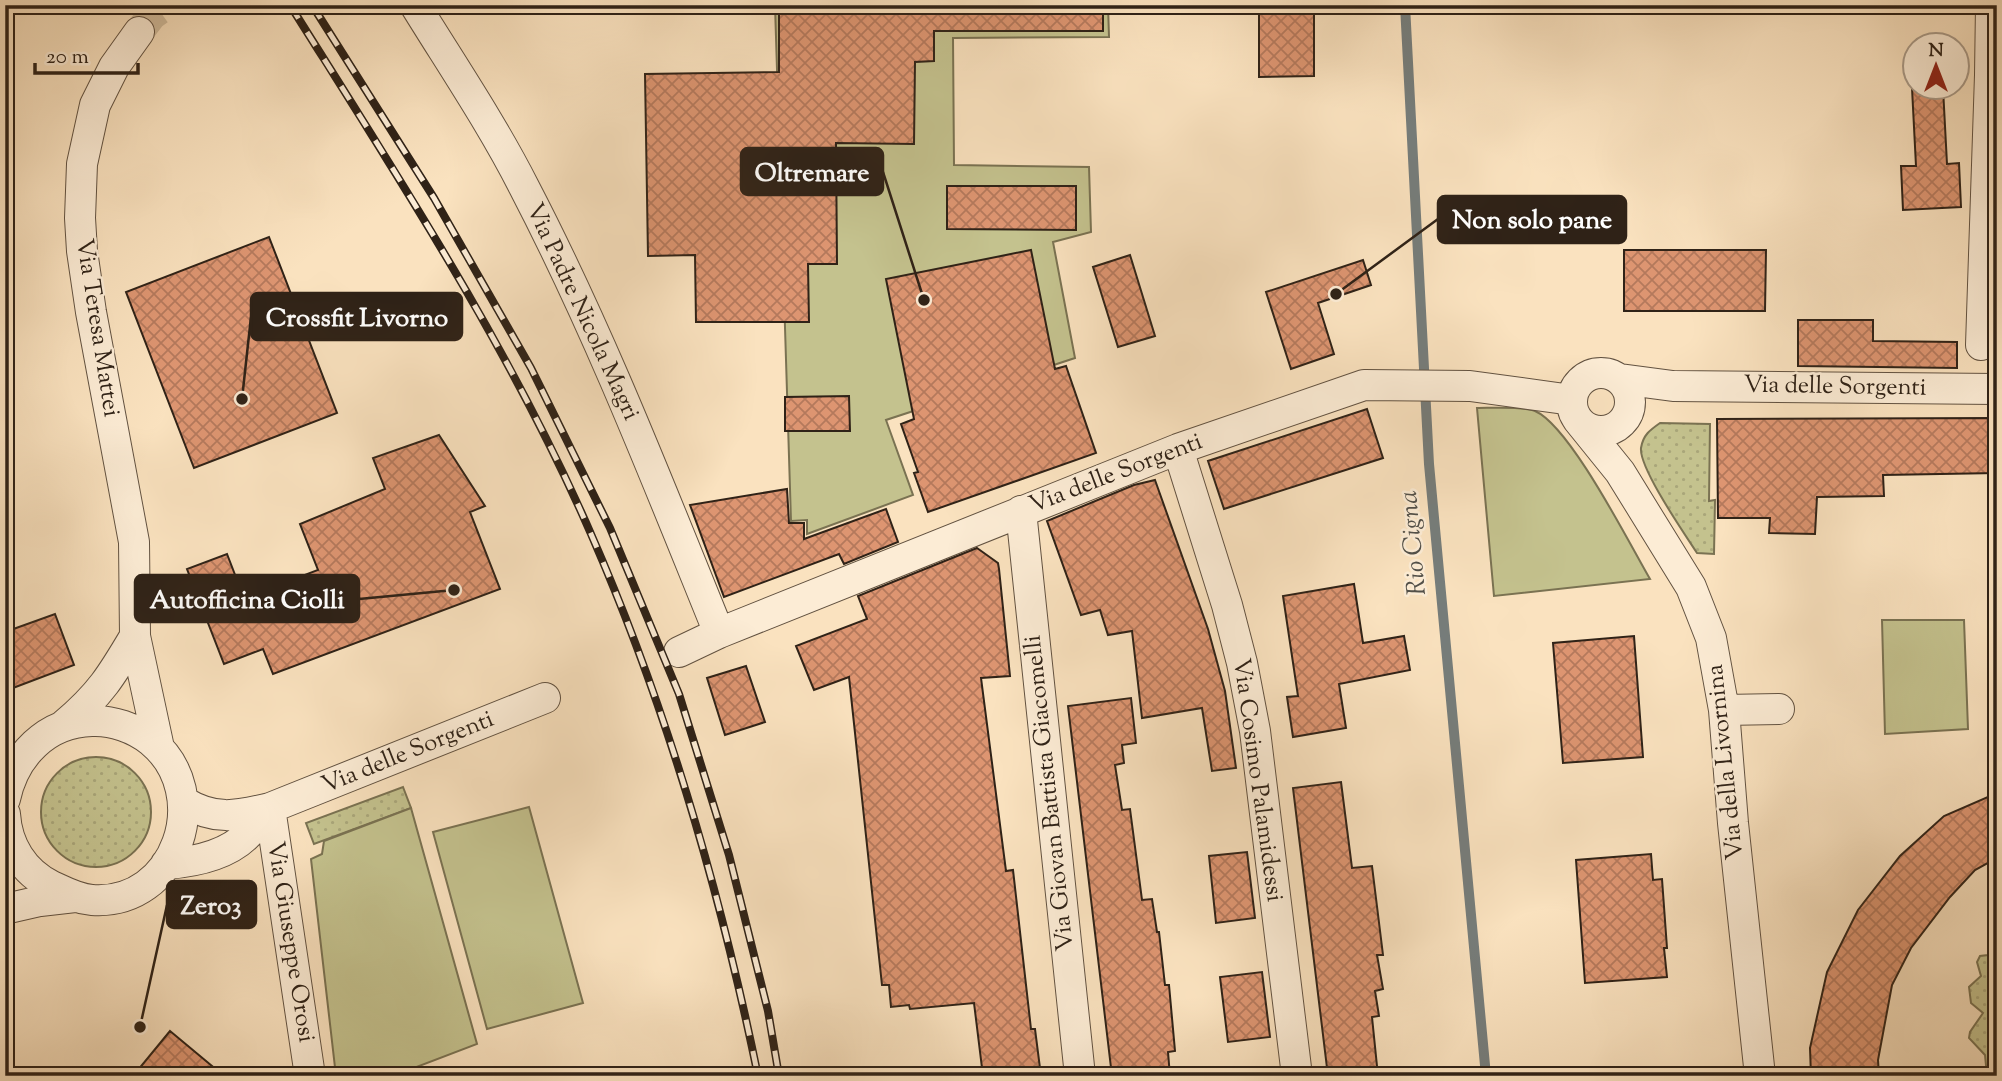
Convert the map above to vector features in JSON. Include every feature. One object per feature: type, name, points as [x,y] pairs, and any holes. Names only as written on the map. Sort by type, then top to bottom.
[{"type":"street","name":"Via Padre Nicola Magri","points":[[415,5],[524,185],[566,271],[629,414],[719,633]]},
{"type":"street","points":[[1982,345],[1993,75],[1991,5]]},
{"type":"street","name":"Via Teresa Mattei","points":[[139,32],[114,67],[95,106],[82,164],[80,198],[82,251],[91,312],[134,542],[135,636],[159,748]]},
{"type":"street","name":"Via delle Sorgenti","points":[[1673,386],[1628,413],[1612,430],[1602,431],[1586,427],[1575,410],[1578,384],[1590,375],[1606,373],[1620,379],[1673,386],[1997,389]]},
{"type":"street","points":[[1620,379],[1629,392],[1620,472]]},
{"type":"street","name":"Via delle Sorgenti","points":[[679,652],[719,633],[1178,449],[1364,384],[1505,389],[1575,410]]},
{"type":"street","name":"Via della Livornina","points":[[1575,410],[1620,472],[1691,587],[1712,638],[1724,710],[1732,822],[1760,1076]]},
{"type":"street","name":"Via Cosimo Palamidessi","points":[[1178,449],[1227,605],[1242,663],[1255,732],[1297,1076]]},
{"type":"street","name":"Via Giovan Battista Giacomelli","points":[[1021,511],[1080,1076]]},
{"type":"street","points":[[5,799],[8,784],[24,755],[36,742],[90,704],[108,682],[135,636]]},
{"type":"street","name":"Via delle Sorgenti","points":[[184,802],[213,815],[237,816],[270,808],[545,698]]},
{"type":"street","points":[[1724,710],[1779,709]]},
{"type":"street","points":[[5,909],[40,901],[75,897],[93,900],[126,895],[154,877],[166,864],[181,834],[184,802],[181,783],[172,764],[159,748],[136,731],[106,721],[77,722],[62,726]]},
{"type":"street","name":"Via delle Sorgenti","points":[[166,864],[193,862],[222,851],[247,836],[270,808]]},
{"type":"street","name":"Via Giuseppe Orosi","points":[[270,808],[310,1076]]},
{"type":"street","points":[[5,814],[8,854],[19,858],[41,880],[75,897]]},
{"type":"shaded area","points":[[775,5],[1108,5],[1109,37],[953,38],[954,165],[1089,167],[1091,232],[1053,242],[1075,358],[886,420],[913,495],[807,534],[807,520],[791,521]]},
{"type":"shaded area","points":[[1477,408],[1530,409],[1549,421],[1565,439],[1598,487],[1650,579],[1494,596]]},
{"type":"shaded area","points":[[1660,423],[1710,424],[1709,501],[1715,500],[1714,554],[1697,553],[1647,470],[1642,457],[1642,443],[1648,433]]},
{"type":"shaded area","points":[[1882,620],[1964,620],[1968,729],[1885,734]]},
{"type":"shaded area","points":[[96,757],[117,761],[135,773],[147,791],[151,812],[147,833],[135,851],[117,863],[96,867],[75,863],[57,851],[45,833],[41,812],[45,791],[57,773],[75,761]]},
{"type":"shaded area","points":[[403,787],[411,808],[314,844],[306,823]]},
{"type":"shaded area","points":[[529,807],[583,1003],[487,1029],[433,832]]},
{"type":"shaded area","points":[[411,808],[477,1044],[393,1076],[336,1076],[311,859],[322,854],[324,841]]},
{"type":"shaded area","points":[[1997,944],[1997,1076],[1987,1076],[1985,1055],[1969,1038],[1983,1013],[1971,1003],[1969,987],[1981,976],[1977,962],[1980,956],[1988,955],[1990,947]]},
{"type":"building","points":[[779,5],[1103,5],[1103,31],[934,31],[934,61],[915,62],[914,144],[836,143],[837,264],[808,264],[809,322],[696,322],[695,255],[648,256],[645,74],[779,72]]},
{"type":"building","points":[[1259,5],[1314,5],[1314,76],[1259,77]]},
{"type":"building","points":[[1913,102],[1944,102],[1947,164],[1959,163],[1961,207],[1903,210],[1901,166],[1916,166]]},
{"type":"building","points":[[947,186],[1076,186],[1076,230],[947,229]]},
{"type":"building","points":[[269,237],[337,413],[194,468],[126,292]]},
{"type":"building","points":[[1031,250],[1055,369],[1066,366],[1096,453],[928,512],[914,473],[918,472],[901,424],[914,419],[886,279]]},
{"type":"building","points":[[1624,250],[1766,250],[1765,311],[1624,311]]},
{"type":"building","points":[[1130,255],[1155,336],[1118,347],[1093,267]]},
{"type":"building","points":[[1363,260],[1371,285],[1318,303],[1334,354],[1291,369],[1266,292]]},
{"type":"building","points":[[1798,320],[1873,320],[1873,341],[1957,342],[1957,368],[1798,366]]},
{"type":"building","points":[[849,396],[850,431],[785,431],[785,397]]},
{"type":"building","points":[[1367,409],[1383,458],[1224,509],[1208,461]]},
{"type":"building","points":[[1997,418],[1997,473],[1883,475],[1884,496],[1817,497],[1815,534],[1769,533],[1770,518],[1718,518],[1717,419]]},
{"type":"building","points":[[439,435],[485,506],[470,512],[500,589],[273,674],[263,649],[224,664],[187,569],[227,554],[244,598],[318,570],[300,524],[385,489],[373,458]]},
{"type":"building","points":[[1155,480],[1208,629],[1225,691],[1236,768],[1212,771],[1202,708],[1142,718],[1132,631],[1108,635],[1100,610],[1081,615],[1047,521],[1134,485]]},
{"type":"building","points":[[787,489],[789,523],[804,523],[804,539],[886,509],[898,542],[844,564],[839,554],[724,597],[690,505]]},
{"type":"building","points":[[977,548],[998,563],[999,569],[1010,676],[981,678],[1006,871],[1013,870],[1031,1029],[1035,1029],[1041,1076],[983,1076],[974,1003],[910,1009],[909,1005],[891,1007],[889,985],[882,985],[849,677],[814,690],[796,646],[867,619],[858,596]]},
{"type":"building","points":[[1354,584],[1363,643],[1404,636],[1410,670],[1339,684],[1346,728],[1293,737],[1287,697],[1298,696],[1283,596]]},
{"type":"building","points":[[55,614],[74,665],[5,691],[5,632]]},
{"type":"building","points":[[1634,636],[1643,757],[1563,763],[1553,643]]},
{"type":"building","points":[[746,666],[765,722],[725,735],[707,678]]},
{"type":"building","points":[[1131,698],[1136,743],[1122,745],[1124,763],[1115,765],[1122,810],[1130,809],[1142,900],[1152,899],[1165,985],[1169,985],[1175,1051],[1168,1052],[1170,1076],[1112,1076],[1068,706]]},
{"type":"building","points":[[1341,782],[1352,868],[1372,866],[1383,955],[1377,955],[1383,989],[1375,991],[1379,1016],[1372,1017],[1378,1076],[1328,1076],[1293,788]]},
{"type":"building","points":[[1997,793],[1997,858],[1975,870],[1950,897],[1911,948],[1892,985],[1878,1060],[1879,1076],[1811,1076],[1810,1048],[1827,972],[1858,910],[1900,856],[1944,816]]},
{"type":"building","points":[[1247,852],[1255,918],[1216,923],[1209,856]]},
{"type":"building","points":[[1651,854],[1653,880],[1662,879],[1667,977],[1585,983],[1576,860]]},
{"type":"building","points":[[1262,972],[1270,1037],[1228,1042],[1220,977]]},
{"type":"building","points":[[170,1031],[224,1076],[133,1076]]},
{"type":"waterway","name":"Rio Cigna","points":[[1405,5],[1429,464],[1486,1076]]},
{"type":"tunnel","points":[[139,32],[152,15],[166,5]]},
{"type":"railway","points":[[290,5],[489,330],[525,397],[591,534],[644,666],[689,800],[727,937],[758,1076]]},
{"type":"railway","points":[[312,5],[434,198],[531,368],[610,528],[679,694],[729,855],[768,1011],[779,1076]]},
{"type":"place","name":"Non solo pane","points":[[1336,294]]},
{"type":"place","name":"Oltremare","points":[[924,300]]},
{"type":"place","name":"Crossfit Livorno","points":[[242,399]]},
{"type":"place","name":"Autofficina Ciolli","points":[[454,590]]},
{"type":"place","name":"Zero3","points":[[140,1027]]}]
